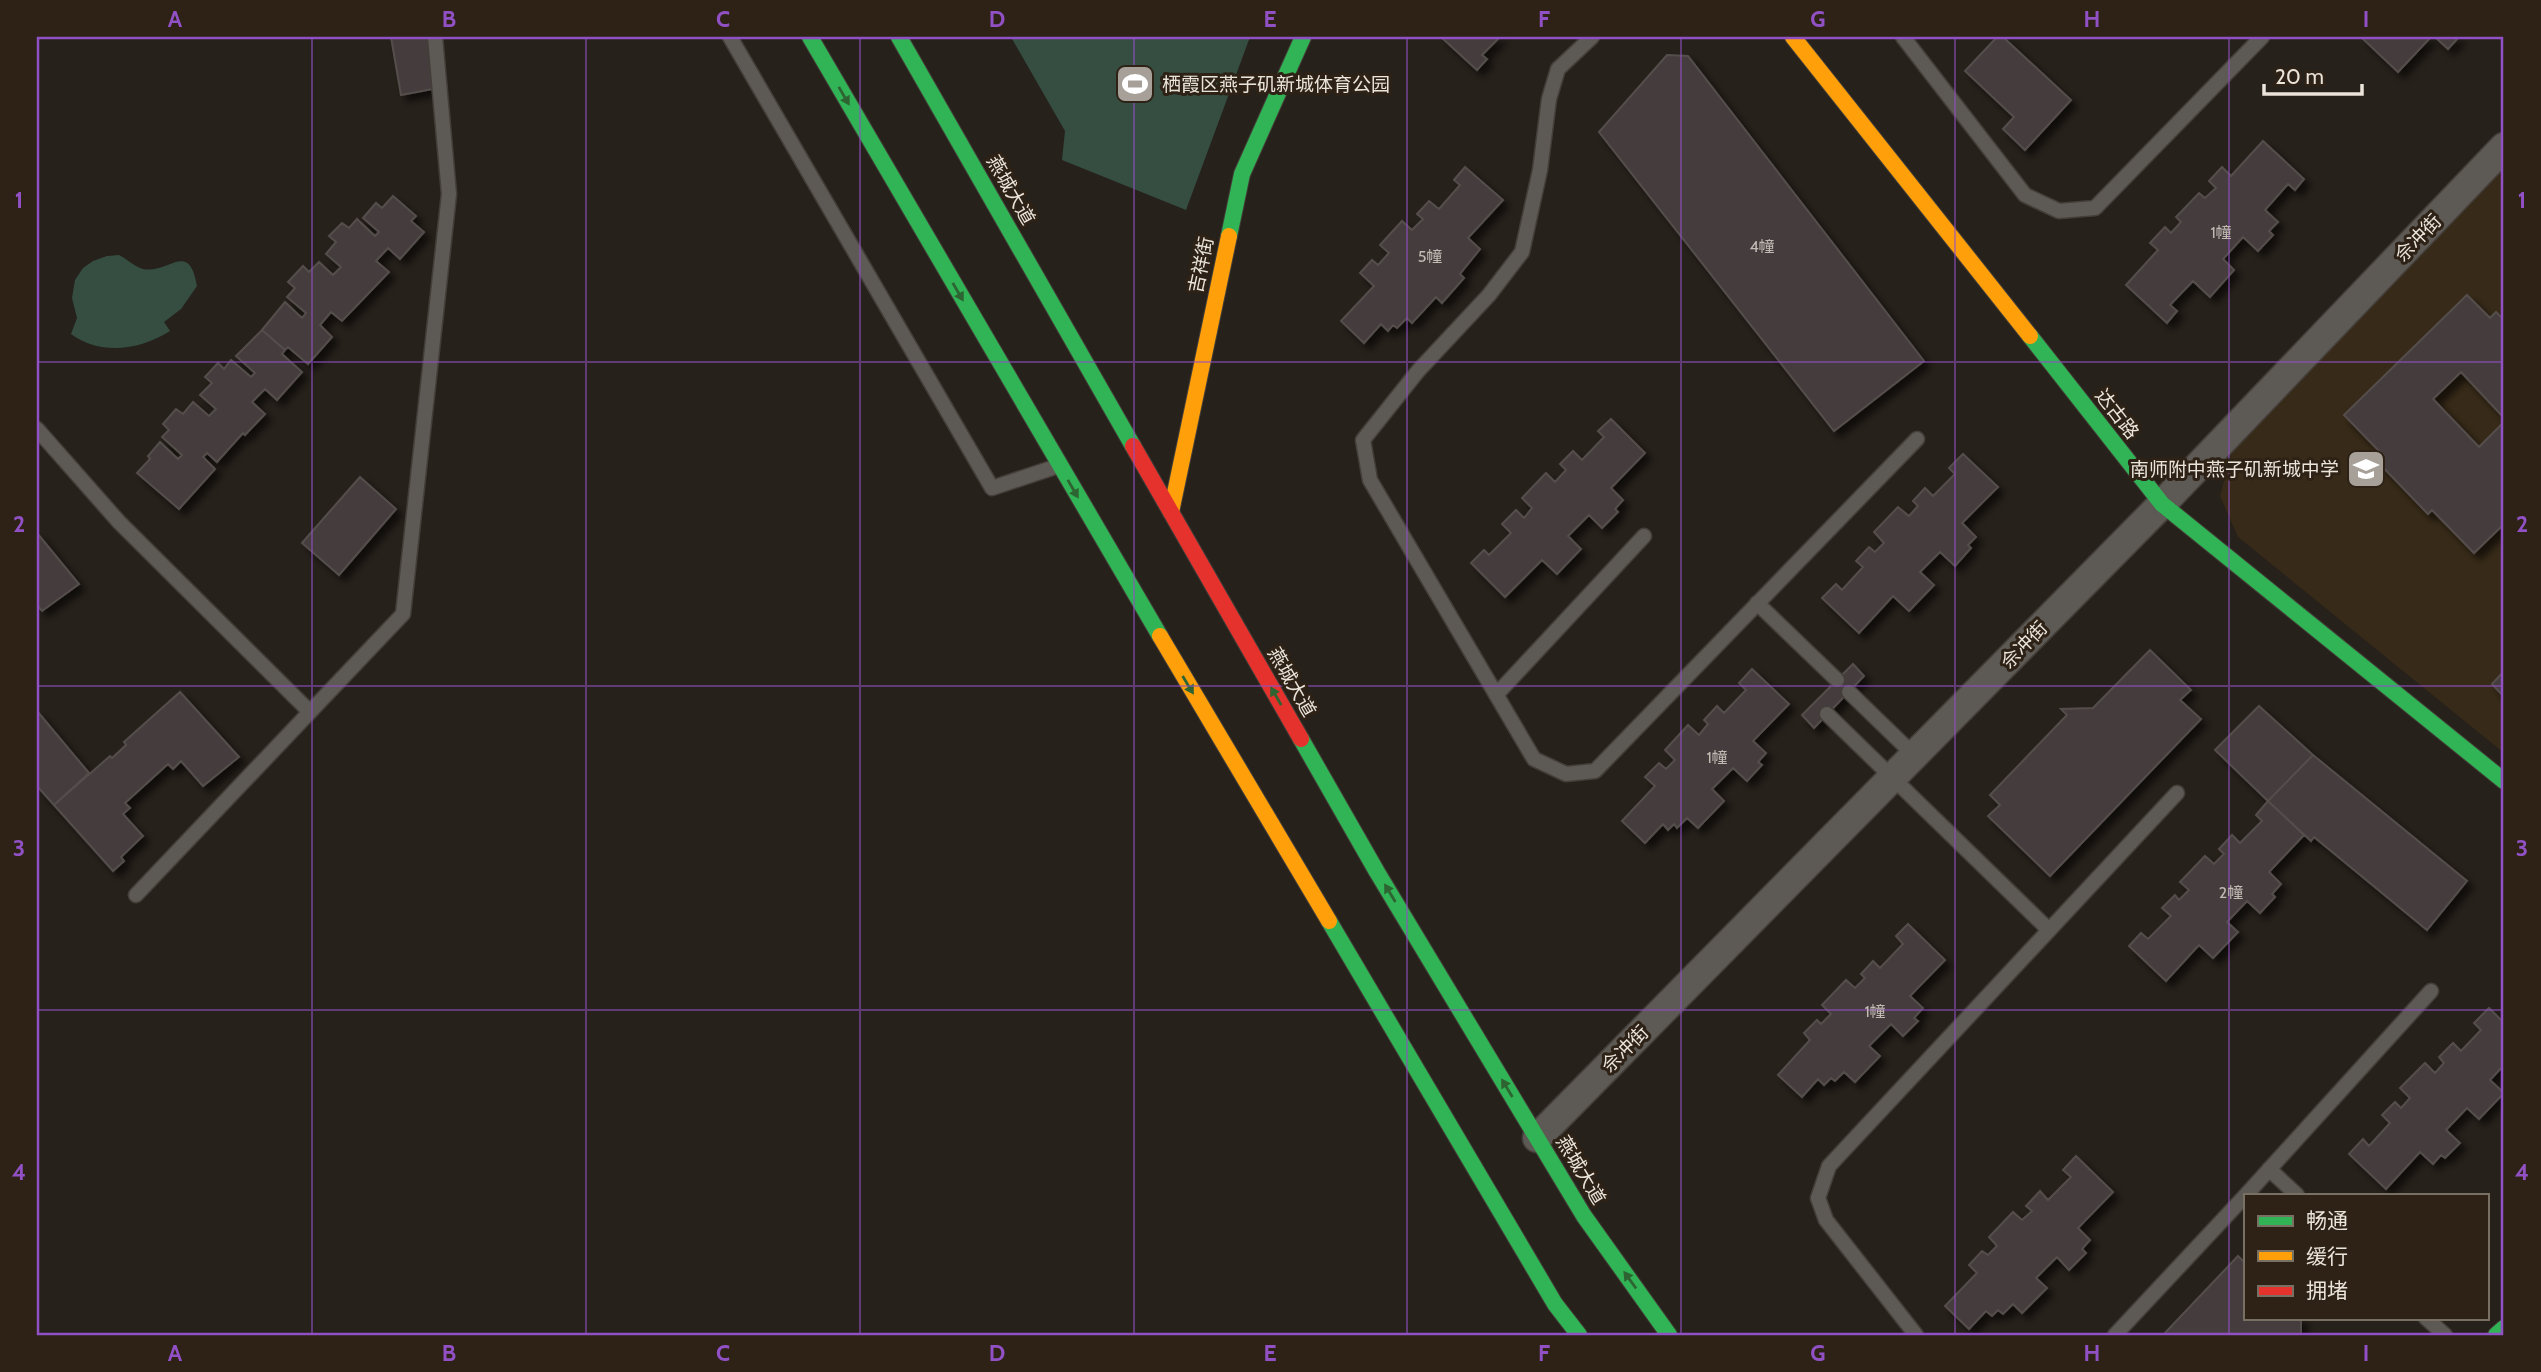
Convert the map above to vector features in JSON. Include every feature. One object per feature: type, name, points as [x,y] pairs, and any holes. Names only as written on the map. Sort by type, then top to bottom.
[{"type":"main road","points":[[810,37],[1059,466],[1555,1304],[1580,1335]]},
{"type":"main road","name":"燕城大道","points":[[899,37],[1377,872],[1584,1216],[1670,1335]]},
{"type":"main road","name":"吉祥街","points":[[1171,512],[1242,174],[1303,37]]},
{"type":"main road","name":"达古路","points":[[1793,37],[2162,504],[2504,781]]},
{"type":"main road","points":[[2496,1335],[2504,1328]]},
{"type":"street","name":"佘冲街","points":[[1537,1138],[2162,504],[2504,147]]},
{"type":"lane","points":[[136,895],[403,614],[449,194],[435,37]]},
{"type":"lane","points":[[730,37],[992,488],[1059,466]]},
{"type":"lane","points":[[1591,37],[1558,69],[1549,99],[1540,170],[1522,251],[1489,295],[1418,371],[1363,440],[1370,480],[1534,759],[1566,774],[1595,771],[1917,439]]},
{"type":"lane","points":[[1903,37],[2025,195],[2059,211],[2095,208],[2262,37]]},
{"type":"lane","points":[[37,429],[119,522],[309,711]]},
{"type":"lane","points":[[1496,695],[1644,536]]},
{"type":"lane","points":[[1757,603],[1837,680]]},
{"type":"lane","points":[[1849,692],[1915,756]]},
{"type":"lane","points":[[1827,714],[2049,930]]},
{"type":"lane","points":[[1916,1335],[1826,1220],[1818,1198],[1829,1166],[2177,793]]},
{"type":"lane","points":[[2246,1194],[2431,991]]},
{"type":"lane","points":[[2269,1169],[2296,1194]]},
{"type":"lane","points":[[2115,1335],[2244,1196]]},
{"type":"lane","points":[[2428,1320],[2445,1335]]},
{"type":"shaded area","name":"南师附中燕子矶新城中学","points":[[2504,168],[2504,753],[2238,537],[2220,496],[2234,443]]},
{"type":"green space","name":"栖霞区燕子矶新城体育公园","points":[[1011,37],[1250,37],[1186,210],[1062,160],[1065,131]]},
{"type":"green space","points":[[119,255],[143,269],[183,261],[189,264],[197,286],[181,309],[164,322],[170,331],[146,343],[108,348],[83,341],[71,334],[77,318],[72,298],[75,280],[83,268],[93,261]]},
{"type":"building","points":[[391,37],[429,37],[438,88],[401,95]]},
{"type":"building","points":[[1441,37],[1500,37],[1482,55],[1487,59],[1477,70]]},
{"type":"building","points":[[1997,37],[2003,37],[2071,100],[2025,150],[2003,129],[2014,117],[1965,71]]},
{"type":"building","points":[[2431,37],[2398,72],[2362,38]]},
{"type":"building","points":[[2435,37],[2459,37],[2448,49]]},
{"type":"building","points":[[1667,55],[1688,56],[1924,361],[1834,431],[1599,132]]},
{"type":"building","points":[[2263,141],[2304,179],[2295,190],[2288,184],[2265,210],[2278,222],[2269,231],[2273,235],[2258,251],[2243,237],[2223,259],[2234,270],[2210,297],[2193,281],[2170,305],[2177,311],[2167,323],[2126,285],[2158,250],[2150,243],[2165,227],[2171,233],[2181,222],[2176,217],[2199,193],[2205,198],[2216,188],[2209,181],[2222,167],[2231,176]]},
{"type":"building","points":[[1465,167],[1503,200],[1468,238],[1480,249],[1460,274],[1464,278],[1442,303],[1436,297],[1412,323],[1407,318],[1397,328],[1393,325],[1388,331],[1381,324],[1364,343],[1341,321],[1374,286],[1360,273],[1372,260],[1378,265],[1389,253],[1380,245],[1402,221],[1412,230],[1423,219],[1417,214],[1429,201],[1439,209],[1460,185],[1454,180]]},
{"type":"building","points":[[393,196],[416,216],[411,221],[424,232],[400,259],[388,248],[376,261],[389,272],[342,321],[331,312],[320,325],[332,337],[308,364],[288,347],[285,350],[262,330],[285,302],[302,318],[306,313],[287,297],[295,288],[288,282],[303,266],[309,272],[319,262],[333,275],[341,267],[326,254],[336,242],[329,236],[342,223],[349,228],[357,219],[375,236],[379,232],[363,218],[376,203],[382,208]]},
{"type":"building","points":[[2467,295],[2490,318],[2496,312],[2504,320],[2504,418],[2461,372],[2433,399],[2479,447],[2504,422],[2504,524],[2474,553],[2432,510],[2428,514],[2375,459],[2381,453],[2344,415]]},
{"type":"building","points":[[262,330],[285,350],[282,354],[302,372],[277,400],[265,389],[252,402],[265,414],[245,435],[243,433],[217,462],[207,453],[203,457],[215,469],[179,509],[137,473],[160,442],[178,459],[182,455],[162,437],[169,430],[163,424],[176,409],[183,414],[193,402],[209,416],[216,409],[200,395],[212,383],[205,377],[218,363],[224,369],[231,360],[251,377],[255,373],[236,356]]},
{"type":"building","points":[[1611,419],[1645,453],[1611,488],[1623,500],[1615,509],[1618,512],[1602,528],[1589,515],[1568,536],[1581,549],[1557,574],[1542,560],[1505,597],[1471,563],[1484,550],[1489,555],[1511,533],[1502,524],[1516,510],[1524,518],[1532,508],[1522,498],[1546,473],[1555,482],[1566,470],[1560,464],[1573,451],[1582,460],[1604,437],[1598,431]]},
{"type":"building","points":[[1963,454],[1998,487],[1962,523],[1976,537],[1968,545],[1971,548],[1955,566],[1940,552],[1920,572],[1934,585],[1909,611],[1893,596],[1859,633],[1822,598],[1836,584],[1842,590],[1863,567],[1856,561],[1869,547],[1875,552],[1884,543],[1874,532],[1898,507],[1909,516],[1918,506],[1913,501],[1925,488],[1933,496],[1955,474],[1949,468]]},
{"type":"building","points":[[360,477],[396,509],[339,575],[302,543]]},
{"type":"building","points":[[37,533],[79,584],[42,611],[37,605]]},
{"type":"building","points":[[2150,650],[2191,690],[2180,700],[2201,719],[2050,876],[1988,816],[2000,805],[1990,795],[2067,715],[2061,709],[2093,708]]},
{"type":"building","points":[[1853,664],[1864,676],[1814,728],[1802,715]]},
{"type":"building","points":[[1752,669],[1789,704],[1753,741],[1766,753],[1758,762],[1762,765],[1747,781],[1733,768],[1712,789],[1724,801],[1698,828],[1687,818],[1677,828],[1674,824],[1668,830],[1663,824],[1645,843],[1622,821],[1655,786],[1645,777],[1659,763],[1666,769],[1675,760],[1665,750],[1688,725],[1699,735],[1708,724],[1704,720],[1717,706],[1724,713],[1746,690],[1739,683]]},
{"type":"building","points":[[2504,671],[2504,697],[2492,684]]},
{"type":"building","points":[[180,692],[239,757],[203,786],[181,761],[173,769],[168,764],[125,803],[130,808],[123,814],[143,836],[121,857],[124,861],[113,871],[54,805],[110,756],[112,758],[126,745],[124,742]]},
{"type":"building","points":[[2259,706],[2313,755],[2268,801],[2215,750]]},
{"type":"building","points":[[37,711],[89,773],[54,805],[37,786]]},
{"type":"building","points":[[2313,755],[2467,881],[2427,930],[2314,837],[2311,841],[2268,801]]},
{"type":"building","points":[[2268,801],[2304,835],[2269,872],[2281,884],[2272,894],[2275,897],[2260,913],[2247,901],[2227,922],[2238,932],[2213,958],[2199,945],[2166,981],[2129,946],[2141,933],[2148,939],[2171,916],[2162,908],[2175,895],[2179,900],[2189,890],[2180,882],[2205,856],[2214,864],[2224,854],[2219,849],[2232,835],[2240,843],[2262,821],[2256,815]]},
{"type":"building","points":[[1908,924],[1945,960],[1910,996],[1923,1008],[1914,1018],[1918,1021],[1903,1036],[1891,1024],[1869,1046],[1880,1056],[1855,1082],[1844,1072],[1835,1081],[1831,1078],[1824,1085],[1818,1079],[1802,1097],[1778,1075],[1810,1040],[1804,1033],[1817,1020],[1821,1024],[1831,1014],[1822,1005],[1846,980],[1855,988],[1865,978],[1861,974],[1873,961],[1880,968],[1903,944],[1896,936]]},
{"type":"building","points":[[2489,1008],[2504,1023],[2504,1065],[2490,1080],[2504,1093],[2479,1119],[2467,1108],[2446,1130],[2460,1143],[2445,1158],[2441,1155],[2433,1164],[2420,1152],[2386,1189],[2349,1154],[2363,1139],[2369,1146],[2390,1123],[2382,1115],[2395,1102],[2401,1108],[2410,1098],[2400,1088],[2425,1063],[2435,1073],[2444,1063],[2439,1057],[2453,1043],[2461,1051],[2481,1030],[2474,1023]]},
{"type":"building","points":[[2076,1156],[2113,1192],[2078,1228],[2090,1240],[2082,1249],[2086,1253],[2069,1270],[2057,1257],[2036,1278],[2047,1288],[2022,1313],[2013,1304],[2003,1314],[1998,1310],[1992,1316],[1986,1311],[1969,1329],[1945,1306],[1977,1273],[1969,1265],[1982,1251],[1988,1255],[1997,1246],[1989,1237],[2013,1212],[2022,1220],[2032,1211],[2026,1206],[2040,1191],[2048,1200],[2071,1177],[2063,1170]]},
{"type":"building","points":[[2238,1256],[2244,1262],[2244,1320],[2301,1320],[2301,1335],[2163,1335]]},
{"type":"traffic: fast","points":[[810,37],[1160,636]]},
{"type":"traffic: fast","points":[[899,37],[1133,446]]},
{"type":"traffic: fast","points":[[1229,236],[1242,174],[1303,37]]},
{"type":"traffic: fast","points":[[2030,336],[2162,504],[2504,781]]},
{"type":"traffic: fast","points":[[1301,739],[1377,872],[1584,1216],[1669,1335]]},
{"type":"traffic: fast","points":[[1329,921],[1555,1304],[1579,1335]]},
{"type":"traffic: fast","points":[[2496,1335],[2504,1328]]},
{"type":"traffic: slow","points":[[1793,37],[2030,336]]},
{"type":"traffic: slow","points":[[1171,512],[1229,236]]},
{"type":"traffic: slow","points":[[1160,636],[1329,921]]},
{"type":"traffic: jam","points":[[1133,446],[1301,739]]},
{"type":"place","name":"栖霞区燕子矶新城体育公园","points":[[1135,84]]},
{"type":"place","name":"南师附中燕子矶新城中学","points":[[2366,469]]}]
